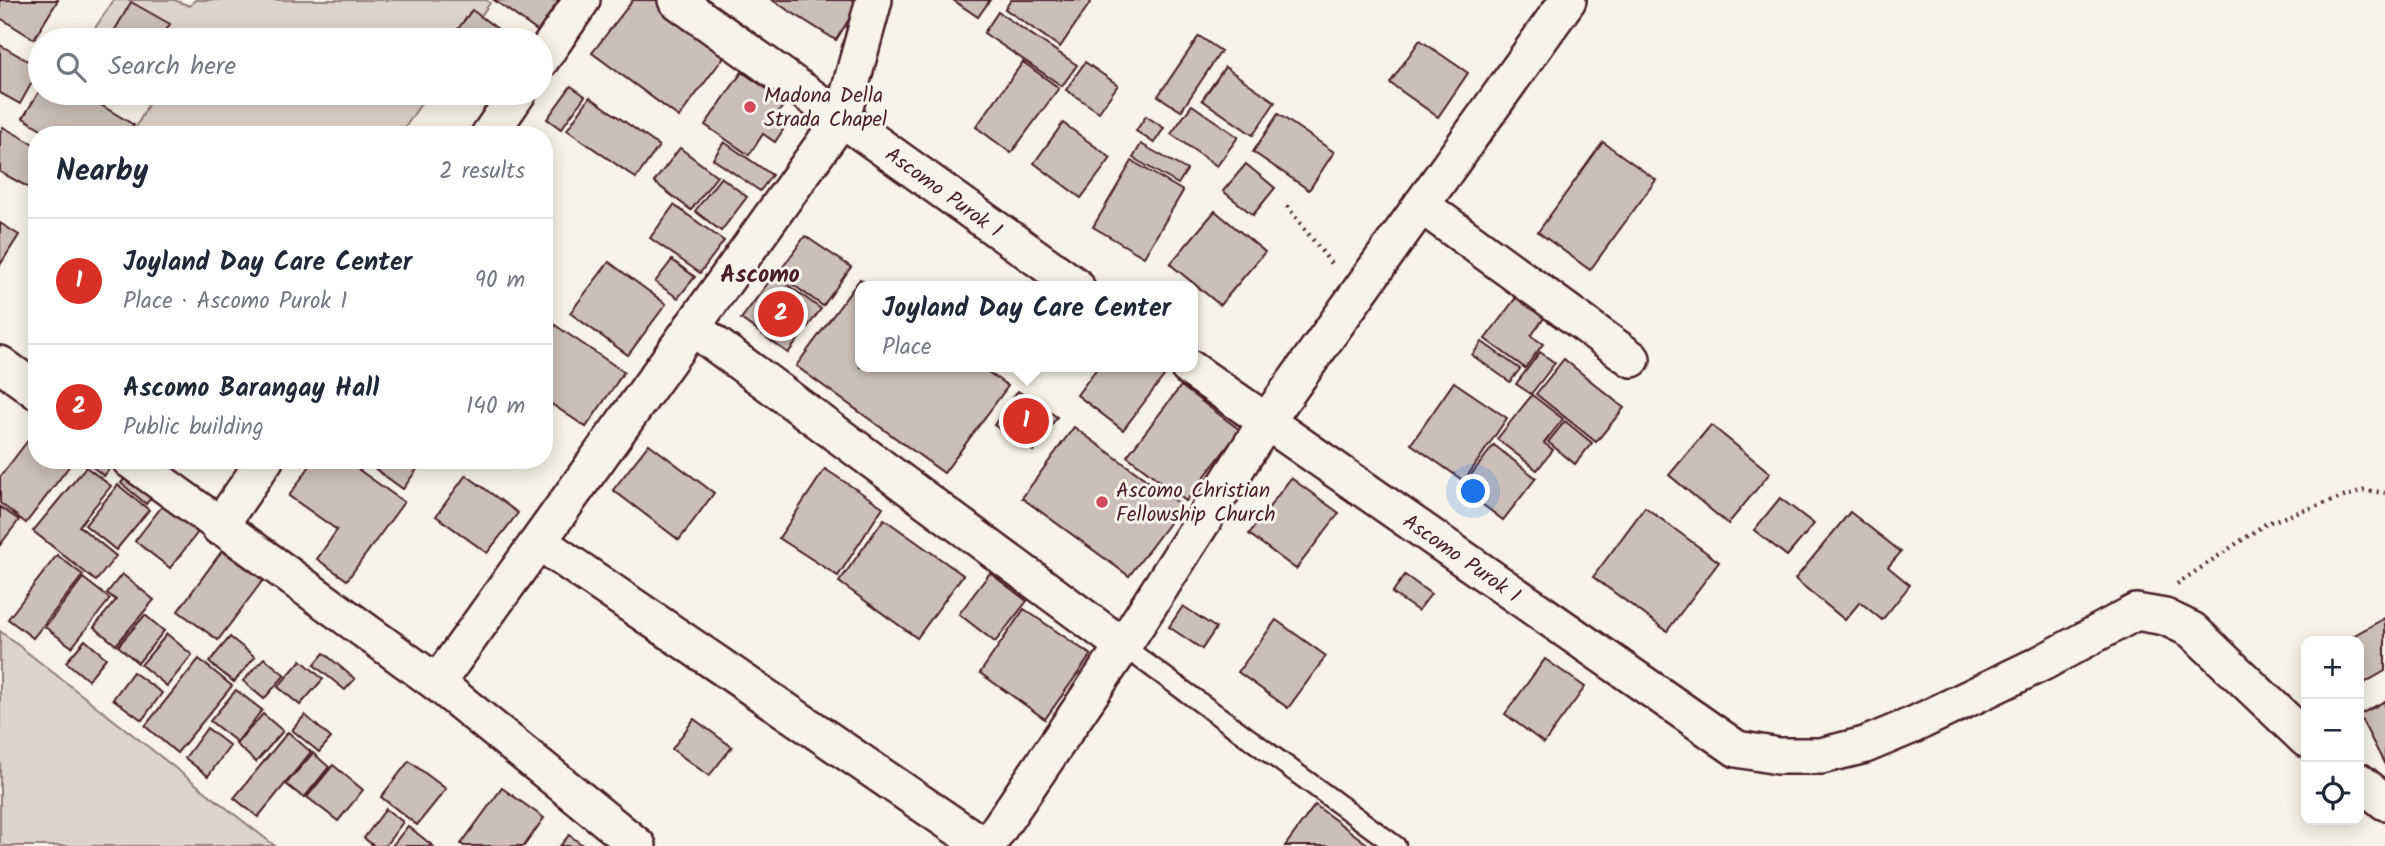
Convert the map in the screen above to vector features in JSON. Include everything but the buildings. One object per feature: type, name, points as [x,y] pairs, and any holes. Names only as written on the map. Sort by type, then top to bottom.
[{"type":"street","points":[[553,42],[582,0]]},
{"type":"street","name":"Ascomo Purok 1","points":[[676,0],[1069,281]]},
{"type":"street","points":[[438,683],[842,118],[874,0]]},
{"type":"street","points":[[538,542],[986,846],[1123,646],[1266,422],[1568,0]]},
{"type":"street","points":[[495,126],[510,105]]},
{"type":"street","points":[[1421,205],[1632,359]]},
{"type":"street","points":[[692,327],[1123,646]]},
{"type":"street","points":[[0,364],[28,384]]},
{"type":"street","name":"Ascomo Purok 1","points":[[1195,372],[1737,749],[1778,756],[1821,756],[1865,745],[1913,725],[2030,668],[2136,612]]},
{"type":"street","points":[[142,469],[438,683],[638,846]]},
{"type":"street","points":[[219,527],[259,469]]},
{"type":"street","points":[[2136,612],[2165,617],[2192,630],[2301,734]]},
{"type":"street","points":[[2364,785],[2385,802]]},
{"type":"lane","points":[[1123,646],[1396,846]]},
{"type":"path","points":[[1287,206],[1356,296]]},
{"type":"path","points":[[2136,612],[2267,523],[2364,491],[2385,493]]},
{"type":"shaded area","points":[[114,0],[174,0],[190,6],[195,0],[486,0],[490,3],[472,28],[95,28]]},
{"type":"shaded area","points":[[148,105],[420,105],[406,126],[137,126]]},
{"type":"shaded area","points":[[0,631],[275,846],[0,846]]},
{"type":"place","name":"Madona Della Strada Chapel","points":[[750,107]]},
{"type":"place","name":"Ascomo Barangay Hall","points":[[781,314]]},
{"type":"place","name":"Joyland Day Care Center","points":[[1026,421]]},
{"type":"place","name":"Ascomo Christian Fellowship Church","points":[[1102,502]]},
{"type":"district","name":"Ascomo","points":[[760,274]]}]
